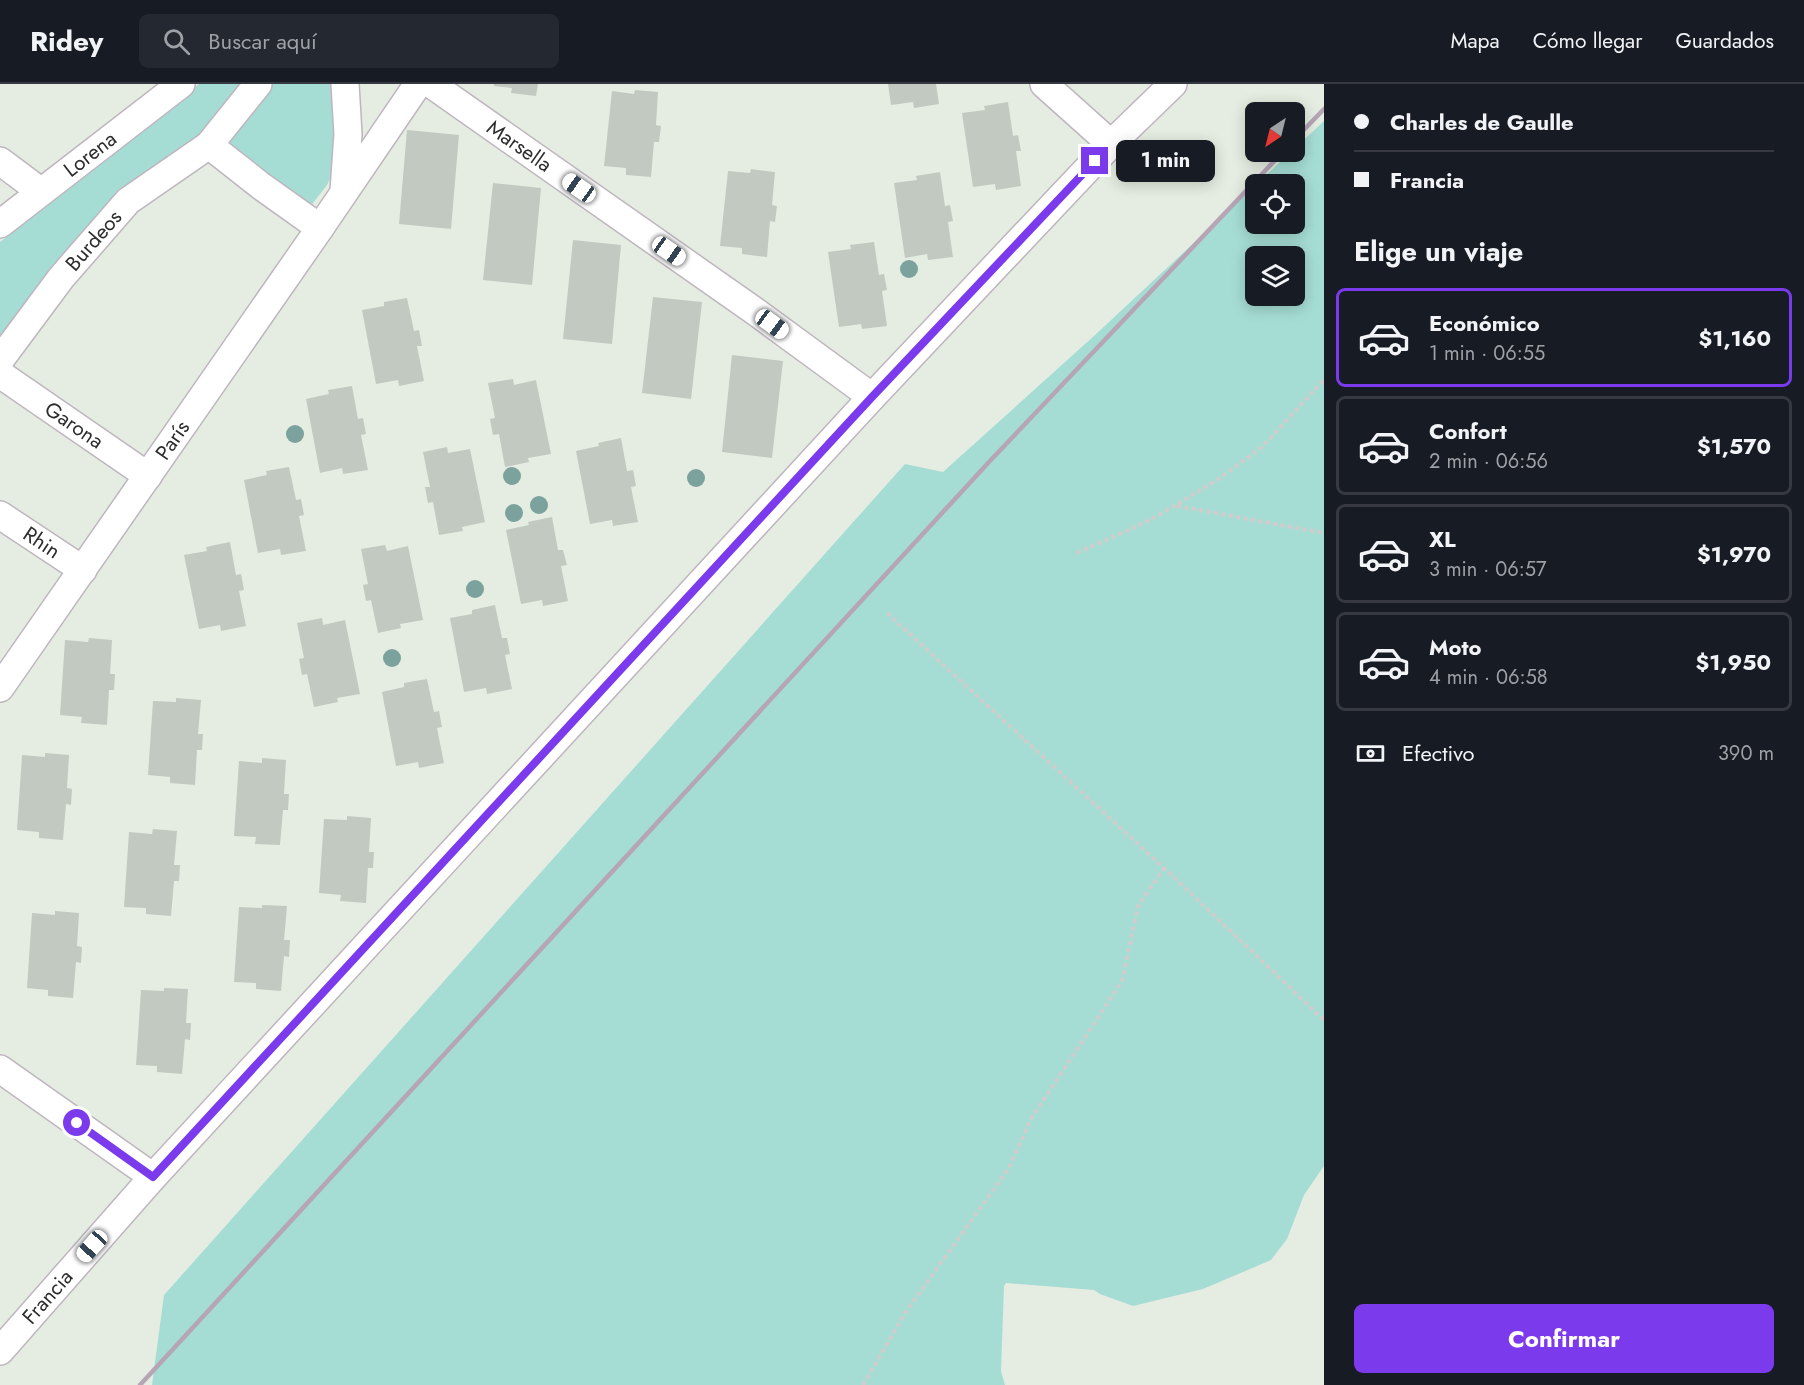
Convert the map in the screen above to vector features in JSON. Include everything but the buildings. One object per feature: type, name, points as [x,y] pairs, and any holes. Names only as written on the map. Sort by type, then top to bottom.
[{"type":"street","name":"Lorena","points":[[0,224],[181,84]]},
{"type":"street","name":"Burdeos","points":[[0,360],[61,278],[128,201],[208,145],[258,84]]},
{"type":"street","name":"París","points":[[344,191],[348,134],[345,84]]},
{"type":"street","name":"París","points":[[0,688],[418,84]]},
{"type":"street","name":"Marsella","points":[[430,84],[756,312],[872,397]]},
{"type":"street","points":[[1044,84],[1111,144]]},
{"type":"street","name":"Francia","points":[[0,1351],[153,1177],[872,397],[1111,144],[1173,84]]},
{"type":"street","points":[[208,145],[320,228]]},
{"type":"street","points":[[0,161],[40,191]]},
{"type":"street","name":"Garona","points":[[0,374],[148,476]]},
{"type":"street","name":"Rhin","points":[[0,515],[83,570]]},
{"type":"street","points":[[0,1069],[153,1177]]},
{"type":"path","points":[[1077,553],[1111,539],[1176,506],[1220,478],[1262,447],[1324,380]]},
{"type":"path","points":[[1176,506],[1324,533]]},
{"type":"path","points":[[886,613],[1164,868],[1324,1020]]},
{"type":"path","points":[[863,1385],[905,1313],[1009,1168],[1031,1119],[1122,981],[1138,906],[1164,868]]},
{"type":"shaded area","points":[[199,84],[247,84],[200,136],[117,196],[44,276],[0,339],[0,242]]},
{"type":"shaded area","points":[[271,84],[337,84],[336,167],[327,185],[310,207],[234,156],[228,143]]},
{"type":"shaded area","points":[[1324,121],[1324,1166],[1304,1195],[1287,1239],[1271,1260],[1203,1289],[1133,1306],[1094,1290],[1006,1283],[1004,1286],[1001,1371],[1005,1385],[152,1385],[164,1295],[905,464],[943,472],[1245,195],[1245,234],[1305,234],[1305,174],[1267,174],[1280,162],[1305,162],[1305,139]]},
{"type":"railway","points":[[1305,129],[1324,109]]},
{"type":"railway","points":[[140,1385],[989,462],[1274,162]]},
{"type":"route","points":[[77,1123],[153,1177],[872,397],[1095,161]]}]
